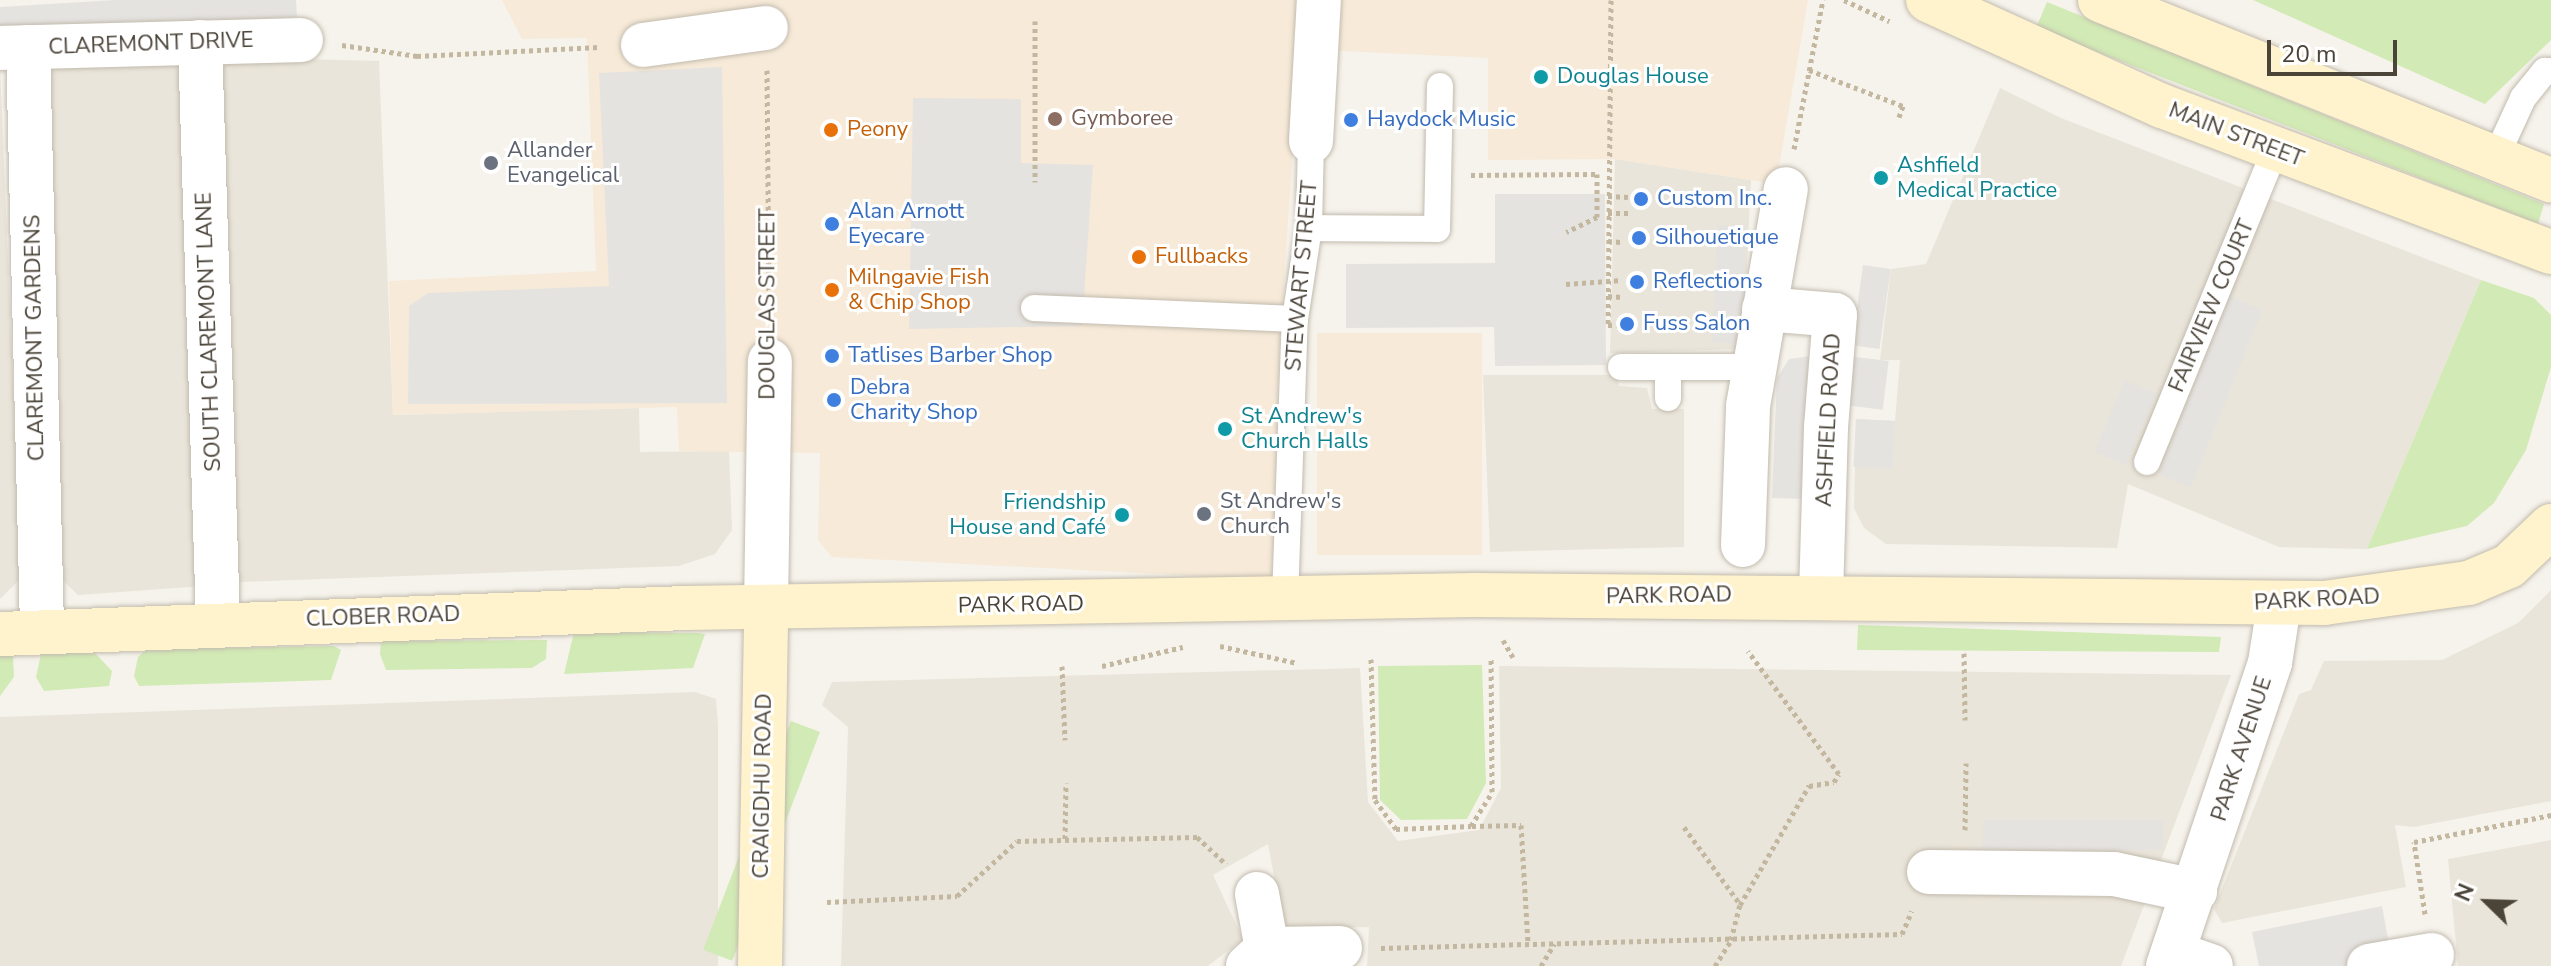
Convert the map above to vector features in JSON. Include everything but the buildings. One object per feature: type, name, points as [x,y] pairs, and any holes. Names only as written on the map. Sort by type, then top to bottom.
[{"type":"main road","points":[[2100,0],[2551,180]]},
{"type":"main road","name":"MAIN STREET","points":[[1911,12],[2038,54],[2275,150],[2551,252]]},
{"type":"main road","name":"PARK ROAD","points":[[766,607],[1821,597],[2279,605],[2428,592],[2469,583],[2509,566],[2551,526]]},
{"type":"main road","name":"CLOBER ROAD","points":[[21,632],[218,622],[766,607]]},
{"type":"main road","name":"CRAIGDHU ROAD","points":[[760,966],[766,607]]},
{"type":"street","name":"STEWART STREET","points":[[1311,141],[1319,0]]},
{"type":"street","points":[[643,45],[767,28]]},
{"type":"street","name":"CLAREMONT DRIVE","points":[[14,48],[301,40]]},
{"type":"street","name":"SOUTH CLAREMONT LANE","points":[[200,42],[218,622]]},
{"type":"street","name":"CLAREMONT GARDENS","points":[[14,48],[21,632]]},
{"type":"street","points":[[1743,545],[1755,367],[1786,189]]},
{"type":"street","name":"ASHFIELD ROAD","points":[[1764,309],[1835,315],[1826,427],[1821,597]]},
{"type":"street","name":"DOUGLAS STREET","points":[[766,607],[770,361]]},
{"type":"street","name":"PARK AVENUE","points":[[2184,962],[2195,891],[2270,663],[2279,605]]},
{"type":"street","points":[[1947,872],[2114,874],[2195,891]]},
{"type":"street","points":[[1257,894],[1258,957],[1340,948]]},
{"type":"street","points":[[2369,966],[2432,955]]},
{"type":"lane","points":[[2495,159],[2523,98],[2545,71],[2551,71]]},
{"type":"lane","points":[[1309,228],[1437,229],[1440,86]]},
{"type":"lane","name":"STEWART STREET","points":[[1285,600],[1295,319],[1309,228],[1311,141]]},
{"type":"lane","name":"FAIRVIEW COURT","points":[[2147,462],[2275,150]]},
{"type":"lane","points":[[1034,308],[1295,319]]},
{"type":"lane","points":[[1621,367],[1755,367]]},
{"type":"lane","points":[[1668,367],[1668,398]]},
{"type":"path","points":[[1611,0],[1608,325],[1617,325]]},
{"type":"path","points":[[1786,189],[1823,0]]},
{"type":"path","points":[[1844,0],[1911,12]]},
{"type":"path","points":[[1035,21],[1035,182]]},
{"type":"path","name":"DOUGLAS STREET","points":[[767,28],[770,361]]},
{"type":"path","points":[[301,40],[417,56],[643,45]]},
{"type":"path","points":[[1809,70],[1903,106],[1899,117]]},
{"type":"path","points":[[1438,175],[1597,174],[1597,217],[1566,232]]},
{"type":"path","points":[[1608,196],[1628,197]]},
{"type":"path","points":[[1608,213],[1628,213]]},
{"type":"path","points":[[1608,241],[1621,242]]},
{"type":"path","points":[[1566,284],[1622,280]]},
{"type":"path","points":[[1608,296],[1622,297]]},
{"type":"path","points":[[1102,666],[1198,643]]},
{"type":"path","points":[[1207,644],[1297,663]]},
{"type":"path","points":[[1715,966],[1731,940],[1740,905],[1809,786],[1834,782],[1839,774],[1748,651]]},
{"type":"path","points":[[1964,653],[1965,720]]},
{"type":"path","points":[[1471,826],[1492,792],[1491,658]]},
{"type":"path","points":[[1371,659],[1375,800],[1396,829],[1521,825],[1528,944]]},
{"type":"path","points":[[1062,666],[1065,740]]},
{"type":"path","points":[[1340,948],[1902,934],[1947,872],[1966,763]]},
{"type":"path","points":[[1065,839],[1066,783]]},
{"type":"path","points":[[2432,955],[2414,842],[2551,815]]},
{"type":"path","points":[[1684,827],[1740,905]]},
{"type":"path","points":[[827,902],[957,896],[1017,841],[1065,839],[1197,837],[1257,894]]},
{"type":"path","points":[[1541,966],[1554,944]]},
{"type":"shaded area","points":[[115,0],[296,0],[297,17],[0,34],[0,7]]},
{"type":"shaded area","points":[[502,0],[1808,0],[1776,184],[1615,159],[1488,160],[1488,58],[1300,49],[1280,336],[1272,580],[832,557],[818,540],[820,453],[679,451],[677,407],[393,415],[389,281],[596,271],[587,38],[522,39]]},
{"type":"shaded area","points":[[178,57],[191,80],[205,586],[78,595],[59,577],[49,60]]},
{"type":"shaded area","points":[[211,57],[379,61],[393,415],[639,408],[640,452],[729,451],[732,530],[715,554],[679,566],[241,582],[215,574]]},
{"type":"shaded area","points":[[0,66],[21,578],[0,599]]},
{"type":"shaded area","points":[[722,67],[727,403],[408,404],[409,306],[428,293],[609,286],[599,73]]},
{"type":"shaded area","points":[[2000,88],[2061,118],[2481,280],[2367,549],[2279,547],[2128,484],[2117,548],[1886,544],[1864,528],[1854,508],[1856,419],[1895,421],[1900,360],[1880,360],[1891,269],[1926,264]]},
{"type":"shaded area","points":[[913,98],[1021,99],[1021,163],[1093,165],[1082,326],[909,329]]},
{"type":"shaded area","points":[[1615,159],[1751,180],[1743,349],[1610,353]]},
{"type":"shaded area","points":[[1495,194],[1605,194],[1606,365],[1495,366],[1494,327],[1346,328],[1346,264],[1495,263]]},
{"type":"shaded area","points":[[1717,225],[1746,226],[1744,276],[1715,275]]},
{"type":"shaded area","points":[[1863,265],[1891,269],[1879,349],[1852,345]]},
{"type":"shaded area","points":[[1715,289],[1747,291],[1743,344],[1711,342]]},
{"type":"shaded area","points":[[2230,297],[2262,310],[2191,487],[2158,474]]},
{"type":"shaded area","points":[[1317,333],[1482,333],[1482,555],[1317,555]]},
{"type":"shaded area","points":[[1812,356],[1805,499],[1772,498],[1777,378],[1789,359]]},
{"type":"shaded area","points":[[1848,356],[1889,361],[1883,410],[1842,405]]},
{"type":"shaded area","points":[[1483,375],[1618,375],[1619,386],[1647,388],[1652,409],[1684,409],[1684,547],[1490,552]]},
{"type":"shaded area","points":[[2125,380],[2156,393],[2126,465],[2095,452]]},
{"type":"shaded area","points":[[1856,419],[1895,421],[1892,469],[1853,467]]},
{"type":"shaded area","points":[[2551,590],[2551,801],[2414,827],[2395,825],[2406,887],[2222,923],[2214,909],[2299,694],[2311,690],[2324,661],[2442,660],[2518,623]]},
{"type":"shaded area","points":[[1499,666],[2231,675],[2121,966],[1367,966],[1369,927],[1284,929],[1268,844],[1213,875],[1243,939],[1208,966],[841,966],[848,727],[822,705],[832,682],[1360,668],[1368,802],[1398,841],[1479,830],[1501,788]]},
{"type":"shaded area","points":[[695,692],[716,699],[718,966],[0,966],[0,717]]},
{"type":"shaded area","points":[[1983,820],[2163,820],[2163,850],[1983,850]]},
{"type":"shaded area","points":[[2551,840],[2551,966],[2458,966],[2448,859]]},
{"type":"shaded area","points":[[2382,906],[2393,966],[2259,966],[2252,932]]},
{"type":"green space","points":[[2253,0],[2551,0],[2551,40],[2485,104]]},
{"type":"green space","points":[[2047,2],[2544,204],[2538,224],[2036,28]]},
{"type":"green space","points":[[2481,280],[2534,298],[2551,315],[2551,367],[2526,450],[2494,503],[2467,526],[2367,549]]},
{"type":"green space","points":[[1858,625],[2221,637],[2219,652],[1857,650]]},
{"type":"green space","points":[[574,632],[705,634],[693,668],[564,674]]},
{"type":"green space","points":[[547,640],[546,659],[532,668],[386,670],[380,654],[381,641]]},
{"type":"green space","points":[[334,646],[341,650],[331,680],[139,686],[134,676],[138,657],[147,649]]},
{"type":"green space","points":[[0,652],[13,656],[14,677],[0,696]]},
{"type":"green space","points":[[94,652],[112,671],[109,686],[44,691],[36,677],[41,654]]},
{"type":"green space","points":[[1482,665],[1486,783],[1467,819],[1401,820],[1380,800],[1378,666]]},
{"type":"green space","points":[[791,721],[820,732],[732,961],[703,950]]},
{"type":"place","name":"Douglas House","points":[[1541,77]]},
{"type":"place","name":"Gymboree","points":[[1055,119]]},
{"type":"place","name":"Haydock Music","points":[[1351,120]]},
{"type":"place","name":"Peony","points":[[831,130]]},
{"type":"place","name":"Allander Evangelical","points":[[491,163]]},
{"type":"place","name":"Ashfield Medical Practice","points":[[1881,178]]},
{"type":"place","name":"Custom Inc.","points":[[1641,199]]},
{"type":"place","name":"Alan Arnott Eyecare","points":[[832,224]]},
{"type":"place","name":"Silhouetique","points":[[1639,238]]},
{"type":"place","name":"Fullbacks","points":[[1139,257]]},
{"type":"place","name":"Reflections","points":[[1637,282]]},
{"type":"place","name":"Milngavie Fish & Chip Shop","points":[[832,290]]},
{"type":"place","name":"Fuss Salon","points":[[1627,324]]},
{"type":"place","name":"Tatlises Barber Shop","points":[[832,356]]},
{"type":"place","name":"Debra Charity Shop","points":[[834,400]]},
{"type":"place","name":"St Andrew's Church Halls","points":[[1225,429]]},
{"type":"place","name":"St Andrew's Church","points":[[1204,514]]},
{"type":"place","name":"Friendship House and Café","points":[[1122,515]]}]
